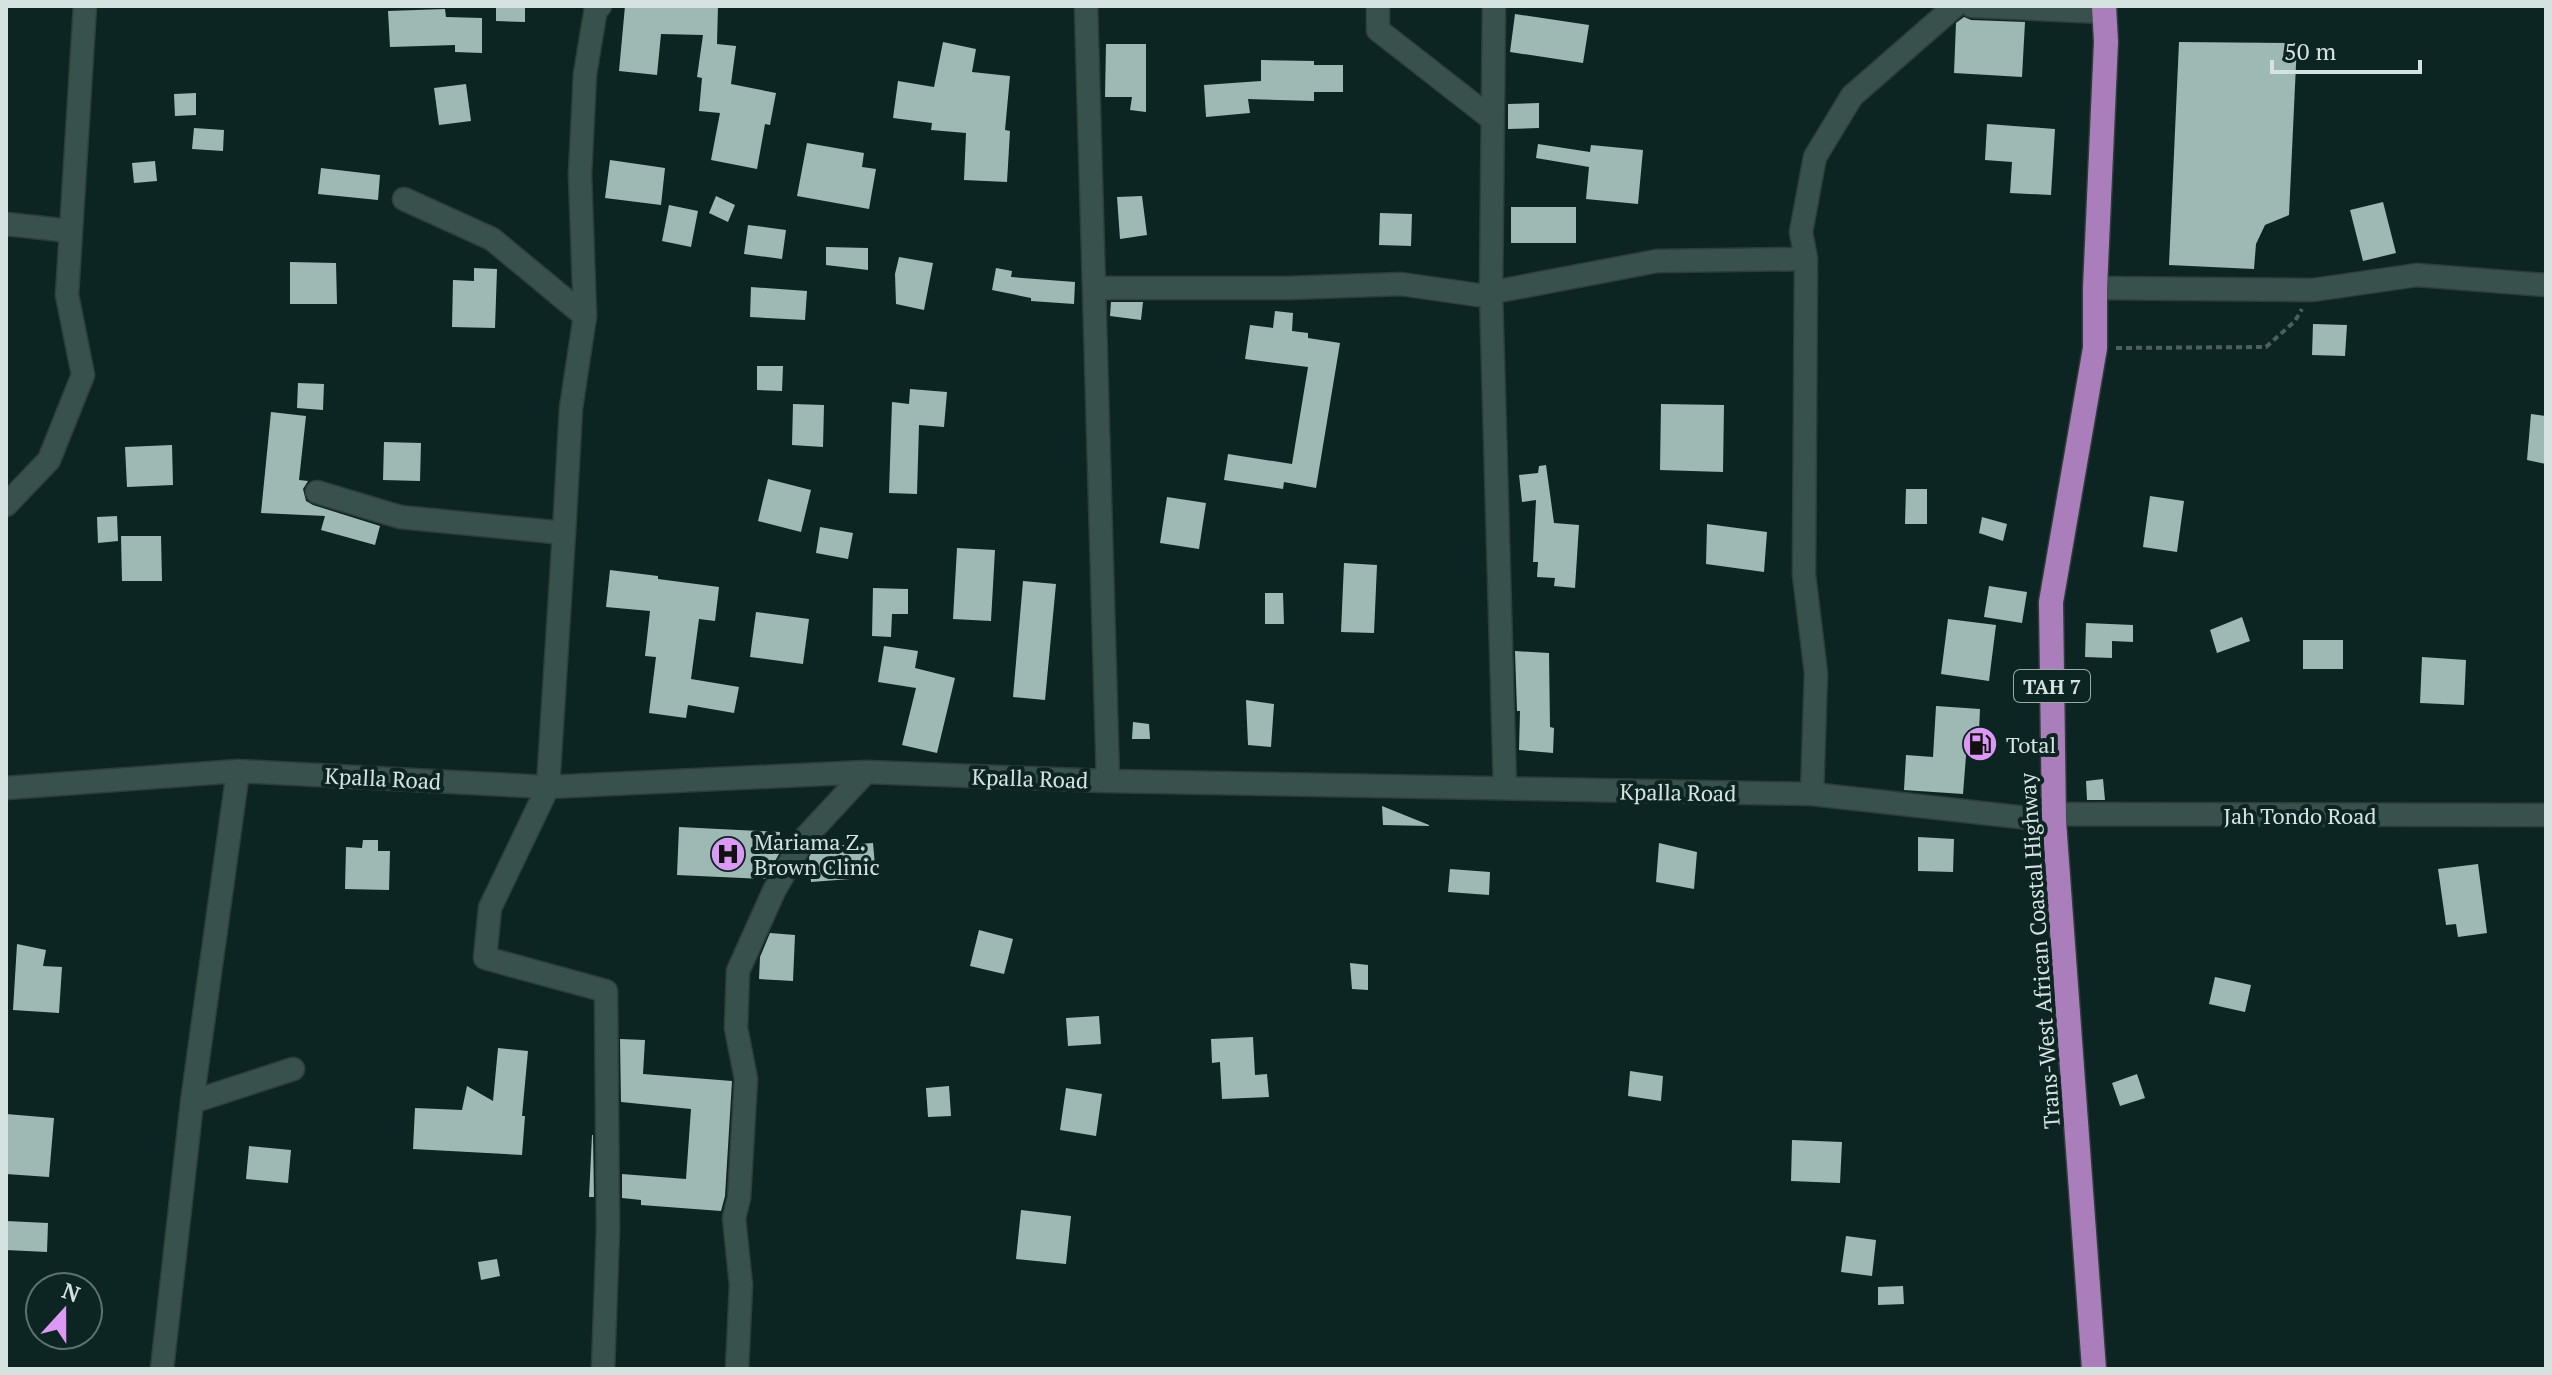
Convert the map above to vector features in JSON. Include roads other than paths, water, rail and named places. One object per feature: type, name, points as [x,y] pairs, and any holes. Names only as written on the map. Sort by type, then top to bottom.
[{"type":"highway","name":"Trans-West African Coastal Highway","points":[[2094,1369],[2054,818],[2051,602],[2095,348],[2106,42],[2103,9]]},
{"type":"street","points":[[6,505],[49,460],[83,375],[67,295],[85,6]]},
{"type":"street","points":[[600,6],[596,8],[585,74],[581,160],[585,316],[571,408],[548,787],[490,908],[485,958],[606,991],[608,1230],[603,1369]]},
{"type":"street","points":[[1086,6],[1108,781]]},
{"type":"street","points":[[1378,6],[1378,30],[1492,119]]},
{"type":"street","points":[[1494,6],[1491,293],[1505,788]]},
{"type":"street","points":[[1812,794],[1816,673],[1804,575],[1806,259],[1801,232],[1815,157],[1852,96],[1955,6]]},
{"type":"street","points":[[1972,6],[2103,9]]},
{"type":"street","points":[[404,199],[492,239],[585,316]]},
{"type":"street","points":[[6,224],[71,231]]},
{"type":"street","points":[[1094,288],[1288,288],[1401,284],[1478,295],[1657,261],[1806,259]]},
{"type":"street","points":[[2095,288],[2313,290],[2417,275],[2546,285]]},
{"type":"street","points":[[317,492],[400,517],[564,533]]},
{"type":"street","points":[[162,1369],[192,1102],[238,771]]},
{"type":"street","name":"Kpalla Road","points":[[6,788],[238,771],[548,787],[866,772],[1108,781],[1812,794],[2054,818]]},
{"type":"street","points":[[737,1369],[741,1285],[734,1218],[739,1198],[746,1079],[736,1028],[738,971],[774,891],[803,840],[866,772]]},
{"type":"street","name":"Jah Tondo Road","points":[[2054,818],[2546,815]]},
{"type":"street","points":[[192,1102],[293,1069]]},
{"type":"place","name":"Total","points":[[1980,744]]},
{"type":"place","name":"Mariama Z. Brown Clinic","points":[[728,854]]}]
